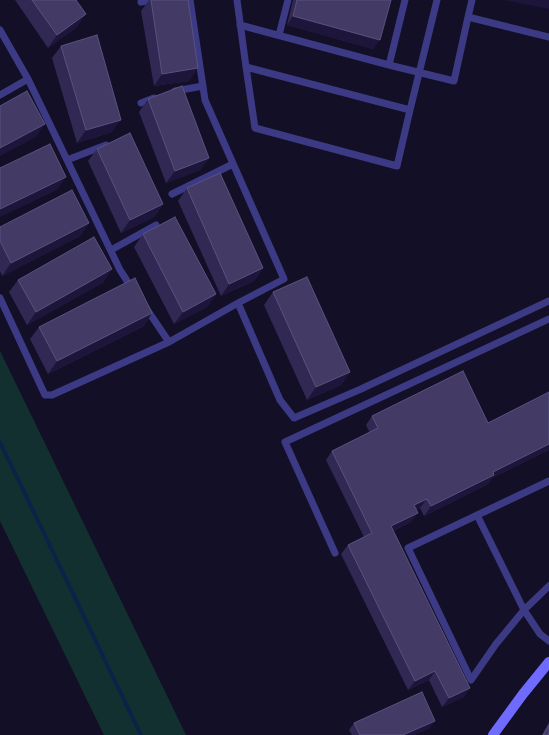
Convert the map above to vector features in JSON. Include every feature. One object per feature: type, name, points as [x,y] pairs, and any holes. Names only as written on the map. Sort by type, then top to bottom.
[{"type":"street","points":[[493,735],[549,662]]},
{"type":"lane","points":[[141,2],[152,0]]},
{"type":"lane","points":[[0,298],[45,395],[52,395],[169,342],[284,279],[205,100],[190,0]]},
{"type":"lane","points":[[237,0],[255,128],[397,166],[437,0]]},
{"type":"lane","points":[[279,35],[288,0]]},
{"type":"lane","points":[[389,65],[405,0]]},
{"type":"lane","points":[[240,25],[454,81],[472,0]]},
{"type":"lane","points":[[468,18],[549,37]]},
{"type":"lane","points":[[0,30],[28,79],[120,270],[138,296]]},
{"type":"lane","points":[[246,67],[410,110]]},
{"type":"lane","points":[[0,95],[28,79]]},
{"type":"lane","points":[[141,103],[166,93],[203,86]]},
{"type":"lane","points":[[67,160],[116,141]]},
{"type":"lane","points":[[172,194],[233,164]]},
{"type":"lane","points":[[111,250],[156,225]]},
{"type":"lane","points":[[238,303],[280,400],[294,418],[361,389],[549,301]]},
{"type":"lane","points":[[142,303],[169,342]]},
{"type":"lane","points":[[335,553],[285,442],[549,319]]},
{"type":"lane","points":[[549,481],[408,548],[471,680],[496,644],[524,610],[549,586]]},
{"type":"lane","points":[[477,515],[524,610],[540,634],[549,641]]},
{"type":"green space","points":[[0,351],[186,735],[104,735],[0,521]]},
{"type":"building","points":[[32,0],[76,0],[86,14],[57,35]]},
{"type":"building","points":[[151,0],[188,0],[198,68],[162,74]]},
{"type":"building","points":[[297,0],[391,0],[380,40],[293,16]]},
{"type":"building","points":[[97,35],[121,120],[86,130],[61,46]]},
{"type":"building","points":[[182,86],[209,158],[175,171],[148,99]]},
{"type":"building","points":[[27,91],[45,124],[0,148],[0,106]]},
{"type":"building","points":[[130,133],[163,204],[130,220],[97,149]]},
{"type":"building","points":[[50,144],[66,177],[0,209],[0,168]]},
{"type":"building","points":[[220,173],[263,268],[229,284],[187,188]]},
{"type":"building","points":[[72,190],[89,223],[11,263],[0,241],[0,227]]},
{"type":"building","points":[[175,217],[216,294],[183,312],[143,234]]},
{"type":"building","points":[[94,237],[112,269],[36,312],[18,280]]},
{"type":"building","points":[[307,277],[350,372],[316,387],[273,292]]},
{"type":"building","points":[[135,278],[152,313],[57,361],[39,327]]},
{"type":"building","points":[[463,371],[488,423],[549,392],[549,444],[493,472],[494,475],[431,506],[427,499],[414,505],[418,513],[391,526],[470,688],[449,698],[435,671],[415,681],[348,545],[372,533],[332,451],[378,428],[372,416]]},
{"type":"building","points":[[422,692],[435,721],[403,735],[360,735],[354,723]]},
{"type":"building","points":[[549,725],[549,735],[543,735]]},
{"type":"waterway","points":[[0,442],[141,735]]}]
